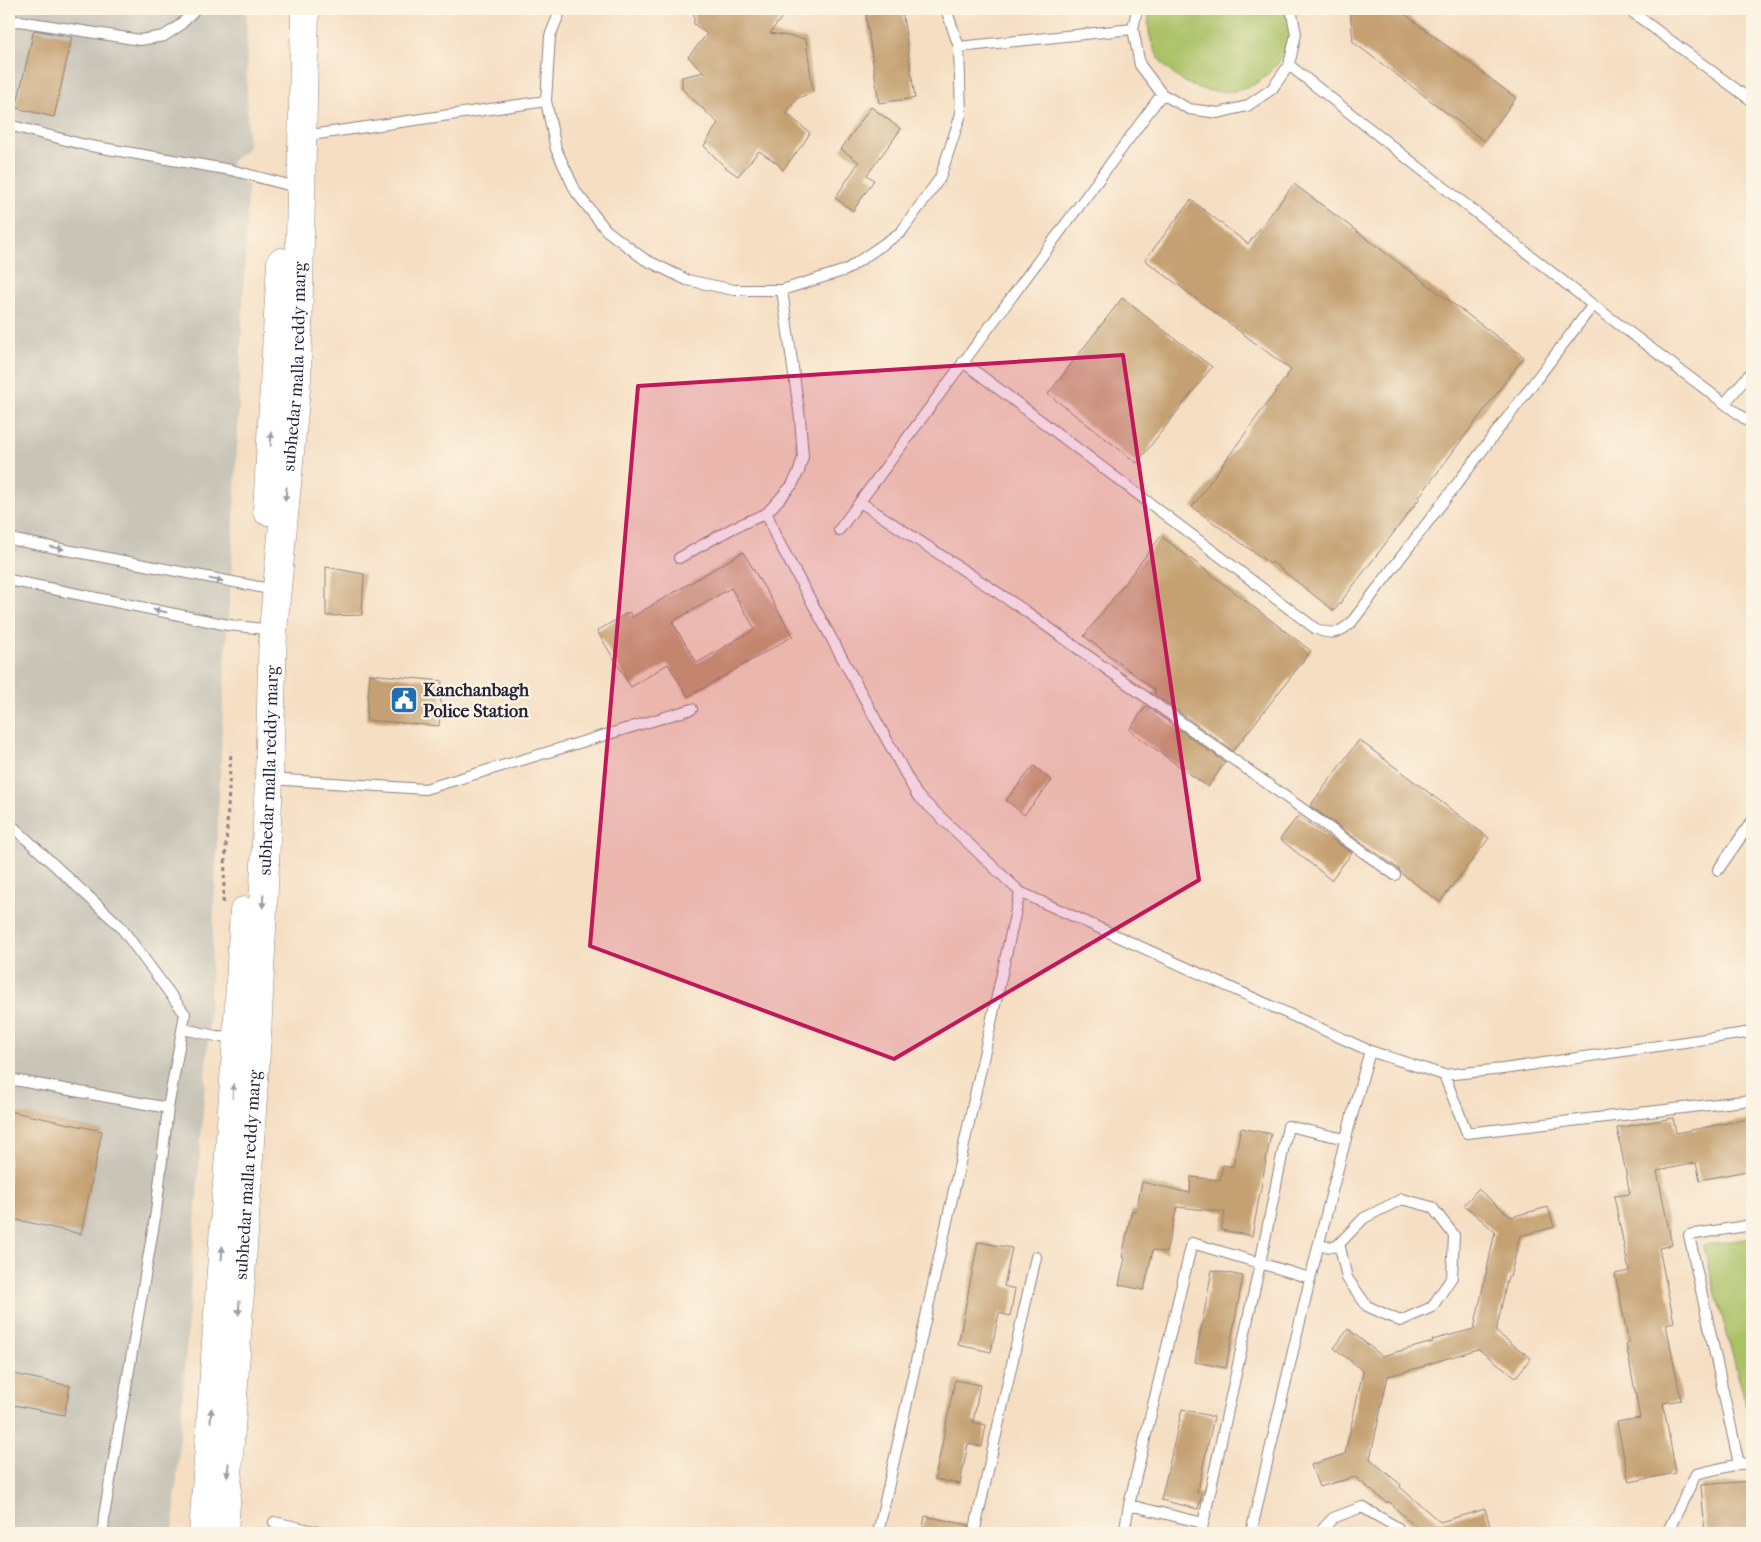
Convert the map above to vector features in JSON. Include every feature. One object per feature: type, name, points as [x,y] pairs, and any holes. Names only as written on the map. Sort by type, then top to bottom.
[{"type":"main road","name":"subhedar malla reddy marg","points":[[204,1533],[237,1037],[270,589],[293,186],[287,9]]},
{"type":"main road","name":"subhedar malla reddy marg","points":[[293,186],[303,137],[305,9]]},
{"type":"main road","name":"subhedar malla reddy marg","points":[[224,1533],[257,1036],[270,779],[266,630]]},
{"type":"lane","points":[[9,22],[19,21],[140,40],[164,36],[179,26],[194,9]]},
{"type":"lane","points":[[561,9],[550,36],[546,101],[556,148],[576,192],[606,230],[644,260],[687,280],[734,290],[782,290],[846,270],[901,232],[940,178],[961,114],[960,47],[946,9]]},
{"type":"lane","points":[[1137,9],[1133,29],[1140,65],[1162,94],[1189,109],[1218,113],[1247,106],[1266,94],[1272,89],[1289,65],[1296,34],[1291,9]]},
{"type":"lane","points":[[1628,9],[1752,101]]},
{"type":"lane","points":[[960,47],[1133,29]]},
{"type":"lane","points":[[1289,65],[1593,304],[1752,424]]},
{"type":"lane","points":[[839,530],[1162,94]]},
{"type":"lane","points":[[303,137],[546,101]]},
{"type":"lane","points":[[9,125],[85,145],[231,170],[293,186]]},
{"type":"lane","points":[[679,558],[733,528],[767,513],[792,485],[799,471],[803,457],[800,418],[782,290]]},
{"type":"lane","points":[[963,362],[1316,629],[1328,634],[1341,632],[1351,623],[1593,304]]},
{"type":"lane","points":[[1725,403],[1752,371]]},
{"type":"lane","points":[[860,502],[1024,610],[1394,875]]},
{"type":"lane","points":[[767,513],[779,544],[916,795],[1020,892],[1370,1052],[1444,1074],[1503,1069],[1752,1032]]},
{"type":"lane","points":[[9,539],[270,589]]},
{"type":"lane","points":[[9,580],[228,625],[266,630]]},
{"type":"lane","points":[[270,779],[425,789],[692,710]]},
{"type":"lane","points":[[1718,870],[1752,821]]},
{"type":"lane","points":[[9,823],[120,926],[185,1014],[168,1108],[156,1212],[104,1516],[103,1533]]},
{"type":"lane","points":[[878,1533],[1020,892]]},
{"type":"lane","points":[[182,1029],[216,1036],[237,1037]]},
{"type":"lane","points":[[1251,1533],[1344,1138],[1370,1052]]},
{"type":"lane","points":[[1444,1074],[1467,1133],[1752,1100]]},
{"type":"lane","points":[[9,1079],[168,1108]]},
{"type":"lane","points":[[1129,1505],[1202,1528],[1288,1126],[1344,1138]]},
{"type":"lane","points":[[1318,1246],[1337,1246],[1364,1218],[1402,1199],[1432,1207],[1454,1235],[1452,1277],[1432,1308],[1400,1321],[1367,1306],[1347,1278],[1340,1247],[1337,1246]]},
{"type":"lane","points":[[1739,1464],[1689,1235],[1752,1225]]},
{"type":"lane","points":[[1124,1533],[1129,1505],[1192,1243],[1310,1278]]},
{"type":"lane","points":[[974,1533],[1036,1257]]},
{"type":"lane","points":[[1667,1533],[1696,1474],[1739,1464],[1752,1463]]},
{"type":"lane","points":[[1319,1533],[1333,1518],[1362,1507],[1398,1528],[1399,1533]]},
{"type":"lane","points":[[274,1522],[323,1533]]},
{"type":"highlighted area","points":[[1123,355],[1199,880],[894,1059],[590,946],[638,386]]},
{"type":"shaded area","points":[[9,9],[246,9],[248,148],[232,161],[231,177],[248,185],[232,564],[225,664],[208,1040],[173,1533],[9,1533]]},
{"type":"green space","points":[[1149,9],[1291,9],[1291,33],[1278,63],[1257,83],[1235,91],[1206,90],[1192,86],[1180,79],[1168,70],[1159,59],[1150,37]]},
{"type":"green space","points":[[1752,1238],[1752,1428],[1703,1245]]},
{"type":"building","points":[[694,9],[788,9],[770,33],[806,39],[813,92],[796,99],[786,113],[810,133],[783,170],[778,164],[759,151],[738,176],[725,167],[704,146],[718,123],[682,89],[682,77],[704,72],[688,57],[707,34],[694,24]]},
{"type":"building","points":[[865,9],[902,9],[915,98],[879,103]]},
{"type":"building","points":[[1350,9],[1398,9],[1516,98],[1484,141],[1353,42]]},
{"type":"building","points":[[34,30],[72,37],[54,117],[16,108]]},
{"type":"building","points":[[871,107],[901,129],[867,175],[874,180],[853,211],[835,198],[859,162],[841,149]]},
{"type":"building","points":[[1294,184],[1524,357],[1334,611],[1272,562],[1270,564],[1192,507],[1291,370],[1145,260],[1191,200],[1248,244]]},
{"type":"building","points":[[1122,298],[1212,367],[1137,463],[1048,394]]},
{"type":"building","points":[[1161,536],[1311,651],[1233,751],[1154,694],[1156,691],[1084,636]]},
{"type":"building","points":[[743,552],[793,636],[688,697],[668,664],[631,687],[597,631],[629,612],[632,617]],"holes":[[[731,588],[755,629],[697,663],[672,622]]]},
{"type":"building","points":[[326,567],[364,574],[362,615],[326,616]]},
{"type":"building","name":"Kanchanbagh Police Station","points":[[370,674],[442,681],[439,726],[366,720]]},
{"type":"building","points":[[1146,706],[1225,762],[1208,787],[1129,730]]},
{"type":"building","points":[[1359,740],[1489,838],[1440,902],[1402,874],[1399,869],[1310,806]]},
{"type":"building","points":[[1034,766],[1052,781],[1024,815],[1006,800]]},
{"type":"building","points":[[1298,816],[1352,853],[1331,880],[1280,839]]},
{"type":"building","points":[[9,1111],[102,1131],[81,1234],[9,1218]]},
{"type":"building","points":[[1673,1118],[1676,1133],[1748,1119],[1752,1139],[1752,1170],[1700,1180],[1696,1163],[1657,1171],[1672,1245],[1659,1248],[1674,1322],[1666,1324],[1681,1400],[1663,1403],[1676,1473],[1629,1482],[1617,1422],[1640,1418],[1626,1344],[1629,1343],[1615,1274],[1629,1271],[1614,1196],[1630,1194],[1617,1128]]},
{"type":"building","points":[[1241,1128],[1271,1134],[1252,1236],[1221,1230],[1225,1212],[1177,1207],[1166,1253],[1153,1250],[1144,1290],[1119,1285],[1125,1258],[1122,1257],[1132,1210],[1136,1211],[1142,1182],[1190,1193],[1191,1177],[1220,1180],[1223,1165],[1233,1167]]},
{"type":"building","points":[[1478,1189],[1511,1217],[1548,1207],[1554,1227],[1520,1236],[1510,1277],[1508,1276],[1496,1332],[1531,1358],[1516,1377],[1478,1349],[1388,1376],[1370,1459],[1440,1522],[1485,1509],[1491,1529],[1478,1533],[1415,1533],[1414,1529],[1417,1528],[1388,1501],[1387,1503],[1355,1477],[1319,1487],[1311,1465],[1345,1454],[1363,1371],[1334,1348],[1348,1329],[1382,1356],[1474,1329],[1495,1232],[1464,1205]]},
{"type":"building","points":[[978,1242],[1012,1248],[1004,1286],[1015,1289],[1010,1316],[999,1313],[991,1352],[958,1345]]},
{"type":"building","points":[[1212,1270],[1243,1276],[1226,1368],[1195,1362]]},
{"type":"building","points":[[9,1373],[70,1386],[64,1415],[9,1404]]},
{"type":"building","points":[[955,1380],[980,1385],[973,1422],[986,1425],[982,1447],[968,1444],[960,1484],[935,1479]]},
{"type":"building","points":[[1182,1409],[1214,1417],[1197,1493],[1202,1494],[1198,1509],[1161,1500]]},
{"type":"building","points":[[1752,1481],[1752,1533],[1705,1533],[1701,1485]]},
{"type":"building","points":[[925,1516],[969,1525],[967,1533],[922,1533]]},
{"type":"place","name":"Kanchanbagh Police Station","points":[[404,700]]}]
